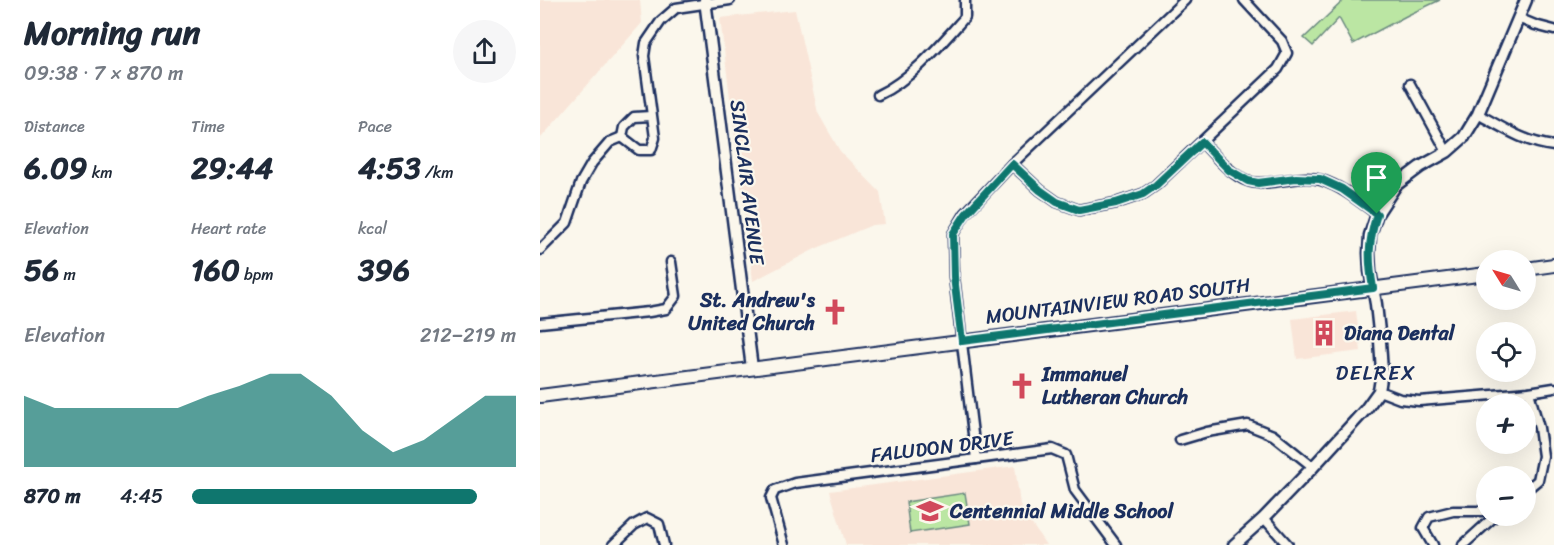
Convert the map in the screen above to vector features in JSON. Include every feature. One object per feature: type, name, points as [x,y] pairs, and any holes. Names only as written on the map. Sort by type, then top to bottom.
[{"type":"main road","points":[[1536,268],[1554,265]]},
{"type":"main road","name":"MOUNTAINVIEW ROAD SOUTH","points":[[540,396],[1476,275]]},
{"type":"street","points":[[622,137],[639,150],[651,150],[655,138],[644,56],[646,43],[661,21],[676,8],[730,0]]},
{"type":"street","points":[[878,95],[893,88],[933,52],[965,17],[965,0]]},
{"type":"street","points":[[976,459],[954,277],[953,234],[966,214],[1012,164],[1185,0]]},
{"type":"street","points":[[1012,164],[1057,202],[1079,210],[1116,203],[1143,194],[1156,185],[1278,69],[1287,53],[1282,41],[1244,0]]},
{"type":"street","points":[[1234,545],[1264,518],[1313,467],[1366,409],[1378,391],[1382,372],[1380,341],[1369,253],[1370,235],[1377,214],[1396,185],[1420,167],[1447,152],[1464,137],[1479,114],[1526,0]]},
{"type":"street","name":"SINCLAIR AVENUE","points":[[706,2],[752,368]]},
{"type":"street","points":[[1518,18],[1534,26],[1554,30]]},
{"type":"street","points":[[1410,84],[1447,152]]},
{"type":"street","points":[[1479,114],[1519,138],[1554,146]]},
{"type":"street","points":[[622,137],[624,128],[634,117],[651,116]]},
{"type":"street","points":[[540,250],[567,223],[581,182],[592,163],[610,142],[622,137]]},
{"type":"street","points":[[1202,142],[1229,170],[1248,181],[1258,183],[1296,178],[1320,179],[1342,189],[1377,214]]},
{"type":"street","points":[[540,322],[666,309],[676,296],[671,262]]},
{"type":"street","points":[[1378,391],[1400,399],[1419,401],[1554,388]]},
{"type":"street","points":[[1529,392],[1539,428],[1543,456],[1536,482]]},
{"type":"street","points":[[1180,440],[1207,432],[1248,425],[1273,435],[1313,467]]},
{"type":"street","name":"FALUDON DRIVE","points":[[784,545],[771,498],[775,490],[795,483],[1052,449],[1066,455],[1075,490],[1116,545]]},
{"type":"street","points":[[1433,545],[1424,528],[1429,517],[1453,511],[1476,511]]},
{"type":"street","points":[[613,545],[634,525],[647,518],[659,524],[664,545]]},
{"type":"street","points":[[1264,518],[1288,545]]},
{"type":"street","points":[[1463,545],[1484,526]]},
{"type":"shaded area","points":[[540,0],[640,0],[642,23],[540,139]]},
{"type":"shaded area","points":[[795,10],[818,113],[840,151],[880,192],[885,224],[872,225],[815,249],[753,281],[720,18]]},
{"type":"shaded area","points":[[1356,311],[1361,351],[1297,359],[1292,319]]},
{"type":"shaded area","name":"Centennial Middle School","points":[[1015,466],[1020,505],[1046,545],[846,545],[830,491]]},
{"type":"green space","points":[[1344,0],[1440,0],[1353,44],[1339,18],[1313,46],[1304,38]]},
{"type":"green space","points":[[965,493],[970,524],[910,533],[906,502]]},
{"type":"place","name":"St. Andrew's United Church","points":[[835,312]]},
{"type":"place","name":"Diana Dental","points":[[1324,333]]},
{"type":"place","name":"Immanuel Lutheran Church","points":[[1022,386]]},
{"type":"place","name":"Centennial Middle School","points":[[930,511]]},
{"type":"district","name":"DELREX","points":[[1376,373]]},
{"type":"route","points":[[1202,142],[1229,170],[1248,181],[1258,183],[1296,178],[1320,179],[1342,189],[1377,214],[1370,235],[1369,253],[1373,288],[962,341],[954,277],[953,234],[966,214],[1012,164],[1057,202],[1079,210],[1116,203],[1143,194],[1156,185],[1202,142]]}]
